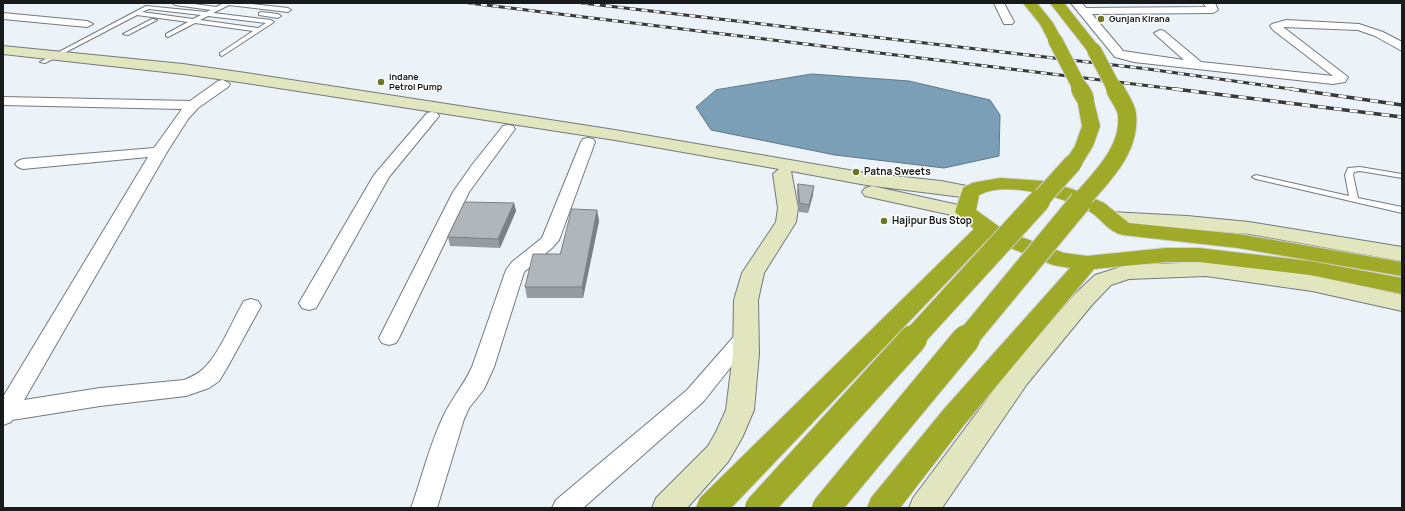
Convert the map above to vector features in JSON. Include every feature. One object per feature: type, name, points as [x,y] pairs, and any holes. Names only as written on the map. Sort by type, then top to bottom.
[{"type":"highway","points":[[759,508],[1073,164],[1084,146],[1091,126],[1085,98],[1046,23],[1030,3]]},
{"type":"highway","points":[[826,508],[1114,161],[1126,138],[1127,113],[1094,50],[1074,21],[1057,3]]},
{"type":"highway","points":[[1402,269],[1370,270],[1310,268],[1197,262],[1166,255],[1096,262],[1061,260],[997,236],[965,212],[970,192],[979,187],[1000,184],[1044,187],[1065,193],[1097,207],[1117,223],[1214,238],[1370,270],[1402,286]]},
{"type":"highway","points":[[882,508],[954,417],[1096,262],[1118,252],[1121,246],[1117,223]]},
{"type":"highway","points":[[711,508],[987,228]]},
{"type":"main road","points":[[3,50],[49,59],[223,84],[327,95],[600,133],[873,180],[941,187],[970,192]]},
{"type":"main road","points":[[3,57],[183,69],[432,116],[783,174],[965,212]]},
{"type":"main road","points":[[667,508],[718,454],[728,438],[740,410],[746,354],[744,338],[746,300],[753,273],[786,222],[788,208],[783,174]]},
{"type":"main road","points":[[1117,223],[1187,222],[1249,228],[1402,254]]},
{"type":"main road","points":[[924,508],[1018,377],[1083,300],[1103,280],[1127,272],[1197,262],[1312,283],[1402,303]]},
{"type":"street","points":[[999,3],[1008,22]]},
{"type":"street","points":[[1080,7],[1213,10],[1212,6],[1208,3]]},
{"type":"street","points":[[1080,7],[1119,54],[1134,58],[1340,80],[1342,77],[1276,26],[1286,23],[1359,27],[1379,34],[1402,47]]},
{"type":"street","points":[[3,16],[87,24]]},
{"type":"street","points":[[1160,33],[1197,65]]},
{"type":"street","points":[[4,414],[159,152],[183,116],[193,105],[223,84]]},
{"type":"street","points":[[3,101],[193,105]]},
{"type":"street","points":[[309,303],[382,175],[432,116]]},
{"type":"street","points":[[389,338],[461,192],[477,168],[508,129]]},
{"type":"street","points":[[424,508],[453,419],[460,404],[476,383],[483,367],[516,270],[522,262],[542,249],[550,240],[588,142]]},
{"type":"street","points":[[23,164],[159,152]]},
{"type":"street","points":[[4,414],[100,397],[186,388],[201,382],[211,375],[220,363],[251,306]]},
{"type":"street","points":[[565,508],[695,396],[744,338]]},
{"type":"lane","points":[[175,3],[278,16]]},
{"type":"lane","points":[[168,35],[228,3],[288,10]]},
{"type":"lane","points":[[49,59],[150,5],[271,22],[222,54]]},
{"type":"lane","points":[[135,13],[258,30]]},
{"type":"lane","points":[[128,17],[174,24],[162,33]]},
{"type":"lane","points":[[126,34],[154,20]]},
{"type":"lane","points":[[1354,199],[1349,175],[1351,170],[1360,168],[1402,176]]},
{"type":"lane","points":[[1256,177],[1402,210]]},
{"type":"water","points":[[812,74],[909,81],[990,100],[1000,115],[999,156],[944,168],[835,155],[711,130],[696,107],[716,90]]},
{"type":"building","points":[[798,184],[814,186],[809,205],[800,203]]},
{"type":"building","points":[[465,202],[514,203],[498,239],[448,237]]},
{"type":"building","points":[[572,209],[597,210],[582,287],[525,287],[533,254],[560,254]]},
{"type":"railway","points":[[469,3],[1183,90]]},
{"type":"railway","points":[[582,3],[1148,69],[1296,90]]},
{"type":"railway","points":[[1175,89],[1402,117]]},
{"type":"railway","points":[[1291,89],[1296,90]]},
{"type":"railway","points":[[1296,90],[1402,105]]},
{"type":"place","name":"Gunjan Kirana","points":[[1101,19]]},
{"type":"place","name":"Indane Petrol Pump","points":[[381,82]]},
{"type":"place","name":"Patna Sweets","points":[[856,172]]},
{"type":"place","name":"Hajipur Bus Stop","points":[[884,221]]}]
